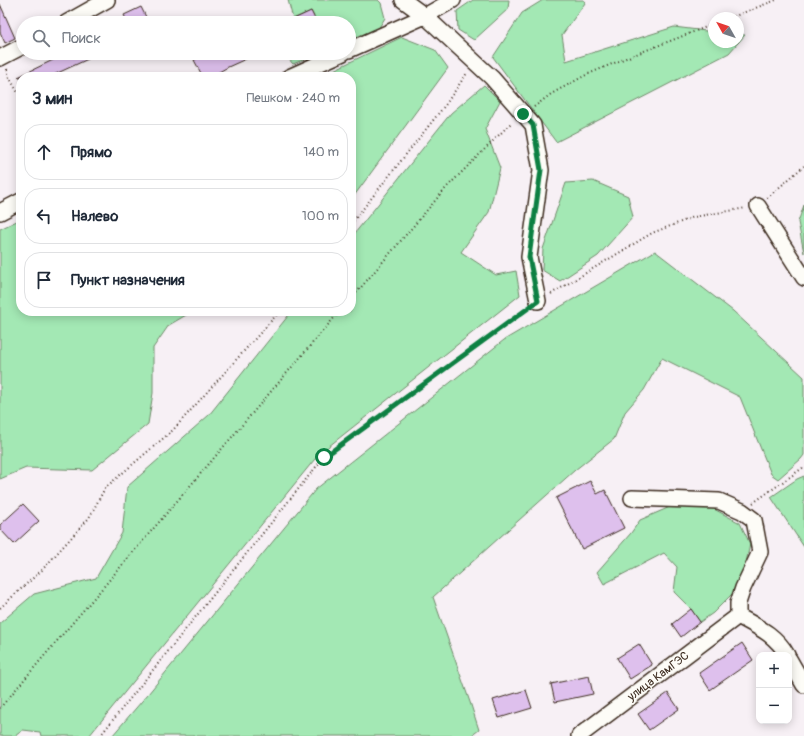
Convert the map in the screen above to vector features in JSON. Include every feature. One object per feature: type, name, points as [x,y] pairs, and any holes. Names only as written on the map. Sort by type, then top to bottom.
[{"type":"street","points":[[78,16],[107,0]]},
{"type":"street","points":[[403,0],[425,16],[492,78],[533,125],[541,170],[529,257],[538,301]]},
{"type":"street","points":[[356,47],[425,16],[453,0]]},
{"type":"street","points":[[1,54],[16,49]]},
{"type":"street","points":[[300,72],[327,60]]},
{"type":"street","points":[[0,212],[16,204]]},
{"type":"street","points":[[758,206],[804,278]]},
{"type":"street","points":[[632,498],[719,501],[742,511],[754,520],[760,552],[743,588],[738,603],[738,616],[764,630],[782,646],[785,652]]},
{"type":"street","name":"улица КамГЭС","points":[[579,736],[738,616]]},
{"type":"street","points":[[792,664],[804,685]]},
{"type":"path","points":[[744,13],[776,0]]},
{"type":"path","points":[[356,293],[446,188],[511,122],[551,94],[586,75],[708,26]]},
{"type":"path","points":[[1,54],[9,77],[16,89]]},
{"type":"path","points":[[356,218],[446,104],[475,62]]},
{"type":"path","points":[[100,736],[324,457],[538,301],[652,233],[694,217],[758,206],[804,166]]},
{"type":"path","points":[[0,608],[42,570],[89,518],[105,488],[173,430],[276,316]]},
{"type":"path","points":[[0,708],[336,316]]},
{"type":"path","points":[[742,511],[804,467]]},
{"type":"green space","points":[[288,0],[378,0],[381,3],[385,18],[378,29],[356,38],[356,16],[314,16],[311,11],[300,16],[292,16]]},
{"type":"green space","points":[[473,0],[509,0],[508,9],[474,40],[458,30],[457,11]]},
{"type":"green space","points":[[543,0],[584,0],[585,3],[562,35],[566,61],[674,27],[708,31],[708,48],[733,48],[729,53],[556,142],[493,57],[522,13]]},
{"type":"green space","points":[[402,37],[435,50],[448,68],[356,193],[356,72],[329,72]]},
{"type":"green space","points":[[290,60],[303,60],[293,64]]},
{"type":"green space","points":[[484,85],[500,101],[485,129],[500,168],[489,212],[461,252],[496,275],[516,271],[520,295],[319,454],[89,736],[41,736],[40,732],[23,730],[15,736],[0,736],[0,623],[34,594],[96,578],[122,533],[127,487],[209,415],[288,316],[356,316],[356,232],[451,113]]},
{"type":"green space","points":[[593,181],[628,196],[633,217],[598,256],[560,281],[542,270],[543,249],[566,183]]},
{"type":"green space","points":[[804,205],[804,253],[798,222]]},
{"type":"green space","points":[[16,221],[16,316],[184,316],[169,325],[153,348],[153,393],[148,424],[92,470],[26,468],[0,479],[0,229]]},
{"type":"green space","points":[[655,251],[733,311],[804,377],[804,455],[801,459],[778,479],[771,474],[740,397],[662,358],[644,390],[625,412],[614,439],[575,470],[433,597],[479,730],[471,736],[112,736],[316,489],[504,340]]},
{"type":"green space","points":[[804,476],[804,547],[771,497],[797,479]]},
{"type":"green space","points":[[670,507],[712,508],[740,523],[750,544],[744,572],[734,592],[713,613],[700,622],[691,609],[674,592],[677,567],[664,553],[604,584],[597,572],[631,533],[640,520]]},
{"type":"building","points":[[0,4],[15,38],[5,43],[0,32]]},
{"type":"building","points":[[141,7],[146,16],[124,16]]},
{"type":"building","points":[[311,11],[314,16],[300,16]]},
{"type":"building","points":[[53,60],[86,60],[60,72],[28,72]]},
{"type":"building","points":[[194,60],[244,60],[219,72],[200,72]]},
{"type":"building","points":[[590,481],[597,494],[605,490],[624,528],[582,549],[556,498]]},
{"type":"building","points":[[23,504],[39,521],[14,544],[0,529],[0,525]]},
{"type":"building","points":[[691,609],[700,622],[681,637],[672,624]]},
{"type":"building","points":[[742,643],[753,660],[710,690],[699,673]]},
{"type":"building","points":[[639,644],[652,665],[630,679],[617,658]]},
{"type":"building","points":[[589,676],[593,694],[555,702],[551,684]]},
{"type":"building","points":[[526,690],[532,708],[499,718],[493,700]]},
{"type":"building","points":[[668,693],[679,709],[649,730],[638,714]]},
{"type":"route","points":[[324,457],[538,301],[529,257],[541,170],[533,125],[523,114]]}]
